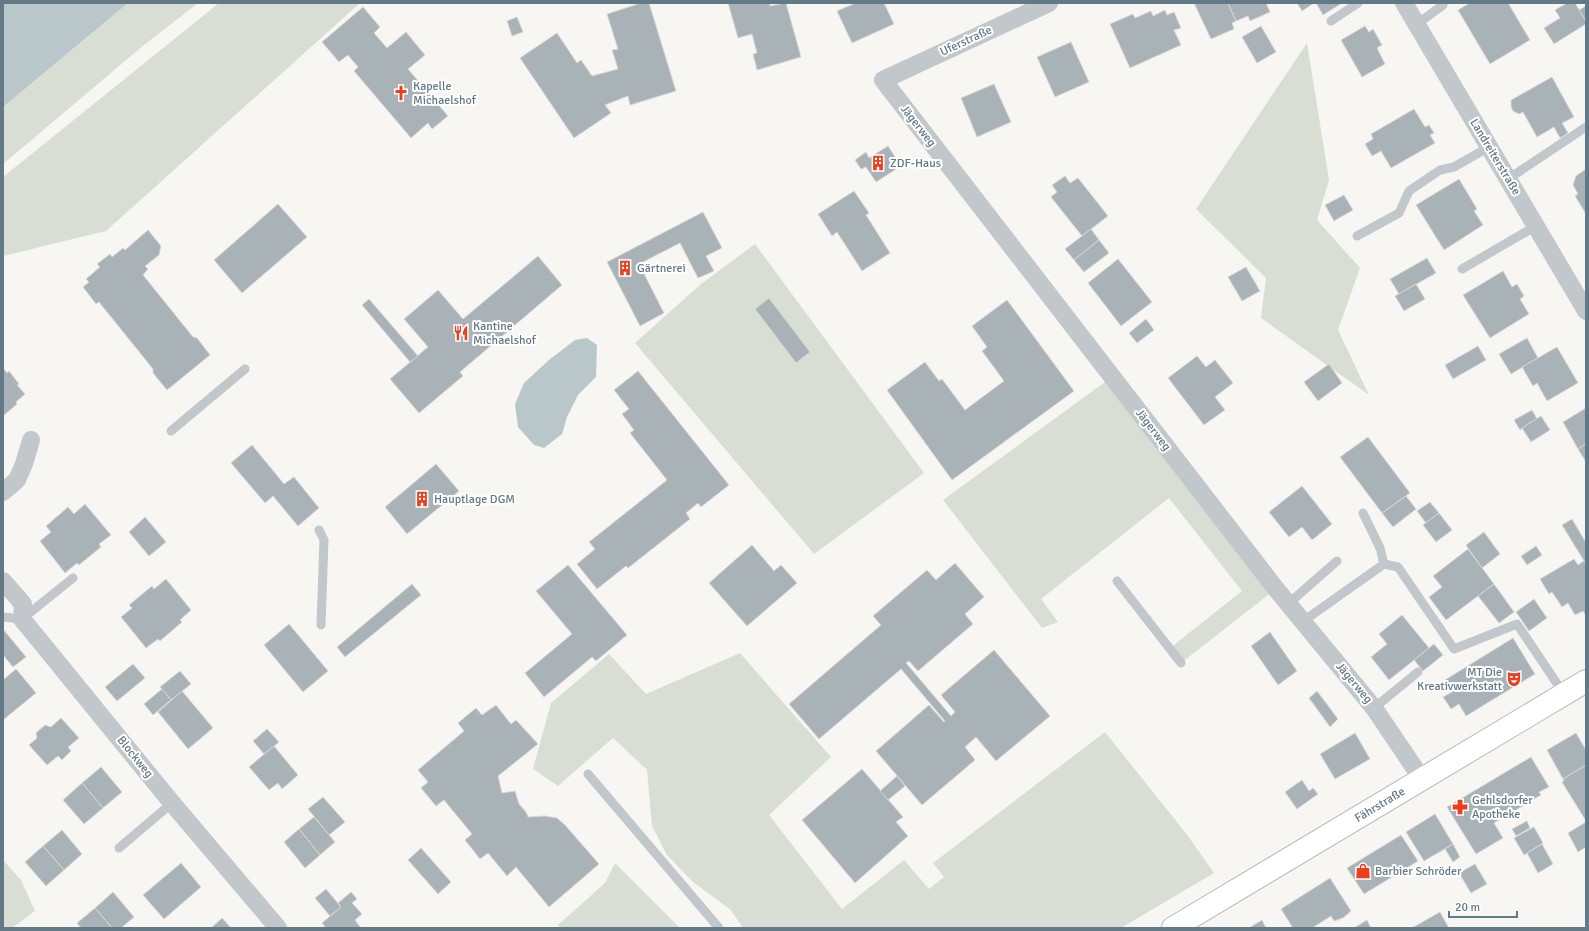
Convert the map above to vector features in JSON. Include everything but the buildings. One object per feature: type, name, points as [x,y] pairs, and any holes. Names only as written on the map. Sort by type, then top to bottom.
[{"type":"street","name":"Uferstraße","points":[[883,80],[1049,3]]},
{"type":"street","name":"Landreiterstraße","points":[[1404,3],[1586,311]]},
{"type":"street","name":"Jägerweg","points":[[883,80],[1302,622],[1374,708],[1422,779]]},
{"type":"street","points":[[3,492],[17,480],[24,464],[31,440]]},
{"type":"street","points":[[3,581],[23,604],[22,619]]},
{"type":"street","name":"Blockweg","points":[[22,619],[172,803],[278,928]]},
{"type":"street","name":"Fährstraße","points":[[1173,928],[1586,681]]},
{"type":"lane","points":[[1331,21],[1358,3]]},
{"type":"lane","points":[[1417,24],[1444,5],[1443,3]]},
{"type":"lane","points":[[1508,179],[1586,127]]},
{"type":"lane","points":[[1357,236],[1399,213],[1409,191],[1440,170],[1454,167],[1489,147]]},
{"type":"lane","points":[[1462,269],[1536,226]]},
{"type":"lane","points":[[171,431],[245,369]]},
{"type":"lane","points":[[1363,513],[1380,548],[1384,564]]},
{"type":"lane","points":[[319,530],[324,540],[321,625]]},
{"type":"lane","points":[[1288,604],[1338,561]]},
{"type":"lane","points":[[1302,622],[1384,564],[1398,567],[1454,649],[1517,624],[1564,694]]},
{"type":"lane","points":[[3,617],[22,619],[74,578]]},
{"type":"lane","points":[[1117,581],[1181,663]]},
{"type":"lane","points":[[1374,708],[1418,672]]},
{"type":"lane","points":[[588,774],[719,928]]},
{"type":"lane","points":[[119,848],[172,803]]},
{"type":"shaded area","points":[[3,3],[128,3],[3,107]]},
{"type":"shaded area","points":[[128,3],[198,3],[144,45],[3,164],[3,107]]},
{"type":"shaded area","points":[[219,3],[360,3],[106,231],[3,256],[3,177]]},
{"type":"shaded area","points":[[1307,43],[1329,180],[1317,220],[1360,268],[1338,330],[1369,395],[1261,318],[1266,278],[1196,209]]},
{"type":"shaded area","points":[[755,244],[924,473],[814,554],[635,343],[701,284]]},
{"type":"shaded area","points":[[587,338],[597,345],[596,377],[578,395],[567,417],[562,434],[544,448],[534,445],[518,427],[515,404],[524,383],[549,360],[575,340]]},
{"type":"shaded area","points":[[1112,377],[1276,589],[1181,663],[1170,648],[1242,591],[1169,498],[1041,599],[1058,622],[1042,628],[943,500]]},
{"type":"shaded area","points":[[740,653],[831,757],[769,815],[842,909],[904,860],[929,889],[944,877],[933,863],[1105,732],[1188,836],[1214,873],[1121,928],[743,928],[731,910],[693,882],[667,855],[652,826],[647,770],[613,738],[558,786],[533,769],[551,703],[609,654],[646,694]]},
{"type":"shaded area","points":[[3,860],[21,880],[35,911],[12,928],[3,928]]},
{"type":"shaded area","points":[[615,863],[680,928],[561,928],[558,925],[605,883]]},
{"type":"place","name":"Kapelle Michaelshof","points":[[401,93]]},
{"type":"place","name":"ZDF-Haus","points":[[878,163]]},
{"type":"place","name":"Gärtnerei","points":[[625,268]]},
{"type":"place","name":"Kantine Michaelshof","points":[[461,333]]},
{"type":"place","name":"Hauptlage DGM","points":[[422,499]]},
{"type":"place","name":"MT Die Kreativwerkstatt","points":[[1514,679]]},
{"type":"place","name":"Gehlsdorfer Apotheke","points":[[1460,807]]},
{"type":"place","name":"Barbier Schröder","points":[[1363,871]]}]
